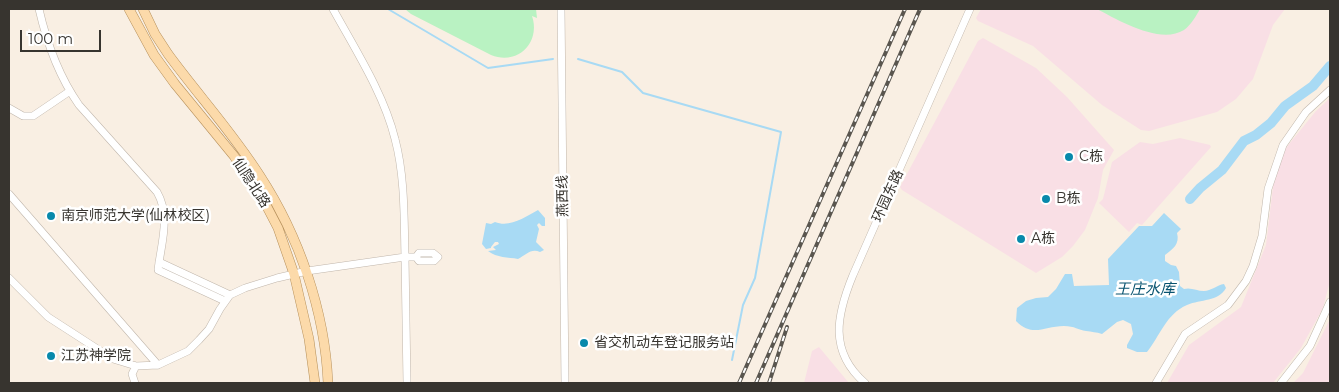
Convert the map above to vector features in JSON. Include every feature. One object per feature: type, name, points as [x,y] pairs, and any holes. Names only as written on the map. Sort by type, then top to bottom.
[{"type":"main road","name":"仙隐北路","points":[[130,9],[154,54],[174,84],[234,156],[251,180],[278,228],[294,274],[309,339],[315,383]]},
{"type":"main road","name":"仙隐北路","points":[[142,9],[168,54],[259,174],[287,224],[307,271],[322,337],[328,383]]},
{"type":"street","points":[[40,9],[48,44],[56,67],[70,91],[160,197],[164,207],[165,218],[158,270],[225,301]]},
{"type":"street","points":[[333,9],[376,89],[395,139],[402,184],[405,257],[406,383]]},
{"type":"street","name":"燕西线","points":[[561,9],[565,383]]},
{"type":"street","name":"环园东路","points":[[863,382],[847,359],[842,347],[838,321],[844,297],[970,9]]},
{"type":"street","points":[[1156,383],[1185,334],[1228,305],[1246,281],[1253,266],[1262,236],[1268,189],[1283,145],[1306,112],[1330,90]]},
{"type":"street","points":[[9,108],[23,116],[33,116],[70,91]]},
{"type":"street","points":[[9,194],[158,366]]},
{"type":"street","points":[[9,278],[48,317],[71,334],[112,359],[136,366],[158,366],[182,354],[199,340],[230,295],[244,288],[307,271],[416,257]]},
{"type":"street","points":[[159,262],[230,295]]},
{"type":"street","points":[[1281,383],[1310,346],[1330,302]]},
{"type":"street","points":[[135,383],[132,374],[136,366]]},
{"type":"shaded area","points":[[981,9],[1285,9],[1273,25],[1253,79],[1236,99],[1217,112],[1149,131],[1141,130],[1102,105],[1033,46],[978,21],[976,18]]},
{"type":"shaded area","points":[[983,38],[1036,68],[1067,97],[1114,150],[1103,170],[1098,198],[1085,230],[1062,257],[1036,273],[900,187],[978,41]]},
{"type":"shaded area","points":[[1330,98],[1330,281],[1323,308],[1301,348],[1273,383],[1167,383],[1189,345],[1241,307],[1266,245],[1274,179],[1285,149],[1316,111]]},
{"type":"shaded area","points":[[1180,138],[1210,145],[1211,147],[1142,225],[1137,223],[1129,232],[1099,203],[1103,199],[1112,162],[1140,142],[1153,144]]},
{"type":"shaded area","points":[[1330,319],[1330,383],[1293,383],[1303,373]]},
{"type":"shaded area","points":[[819,347],[849,383],[804,383],[812,351]]},
{"type":"green space","points":[[405,9],[536,9],[537,18],[532,16],[533,35],[525,49],[510,57],[501,58],[491,55],[411,14]]},
{"type":"green space","points":[[1097,9],[1200,9],[1184,30],[1174,34],[1163,35],[1139,29]]},
{"type":"water","points":[[538,210],[545,218],[545,226],[539,223],[537,225],[539,229],[536,242],[544,250],[540,252],[531,251],[518,259],[499,256],[488,251],[496,250],[493,247],[499,244],[498,242],[495,242],[491,248],[486,249],[482,244],[486,223],[512,223]]},
{"type":"water","name":"王庄水库","points":[[1164,213],[1181,229],[1177,233],[1178,240],[1175,246],[1165,255],[1165,261],[1176,266],[1179,272],[1180,286],[1184,289],[1204,291],[1224,284],[1226,288],[1223,293],[1214,298],[1192,303],[1180,309],[1169,320],[1147,352],[1137,352],[1127,348],[1133,334],[1131,324],[1123,320],[1117,322],[1102,334],[1068,326],[1033,330],[1022,326],[1016,321],[1017,308],[1026,301],[1048,297],[1056,289],[1065,274],[1072,274],[1074,286],[1109,285],[1108,259],[1139,226],[1152,226]]},
{"type":"waterway","points":[[388,9],[488,68],[553,59]]},
{"type":"waterway","points":[[578,59],[622,72],[643,93],[781,132],[755,278],[743,305],[732,360]]},
{"type":"waterway","points":[[1190,199],[1222,170],[1244,141],[1256,135],[1271,123],[1285,106],[1313,86],[1330,66]]},
{"type":"railway","points":[[739,383],[905,9]]},
{"type":"railway","points":[[756,383],[920,9]]},
{"type":"railway","points":[[769,383],[787,327]]},
{"type":"place","name":"C栋","points":[[1069,157]]},
{"type":"place","name":"B栋","points":[[1046,199]]},
{"type":"place","name":"南京师范大学(仙林校区)","points":[[51,216]]},
{"type":"place","name":"A栋","points":[[1021,239]]},
{"type":"place","name":"省交机动车登记服务站","points":[[584,343]]},
{"type":"place","name":"江苏神学院","points":[[51,356]]}]
